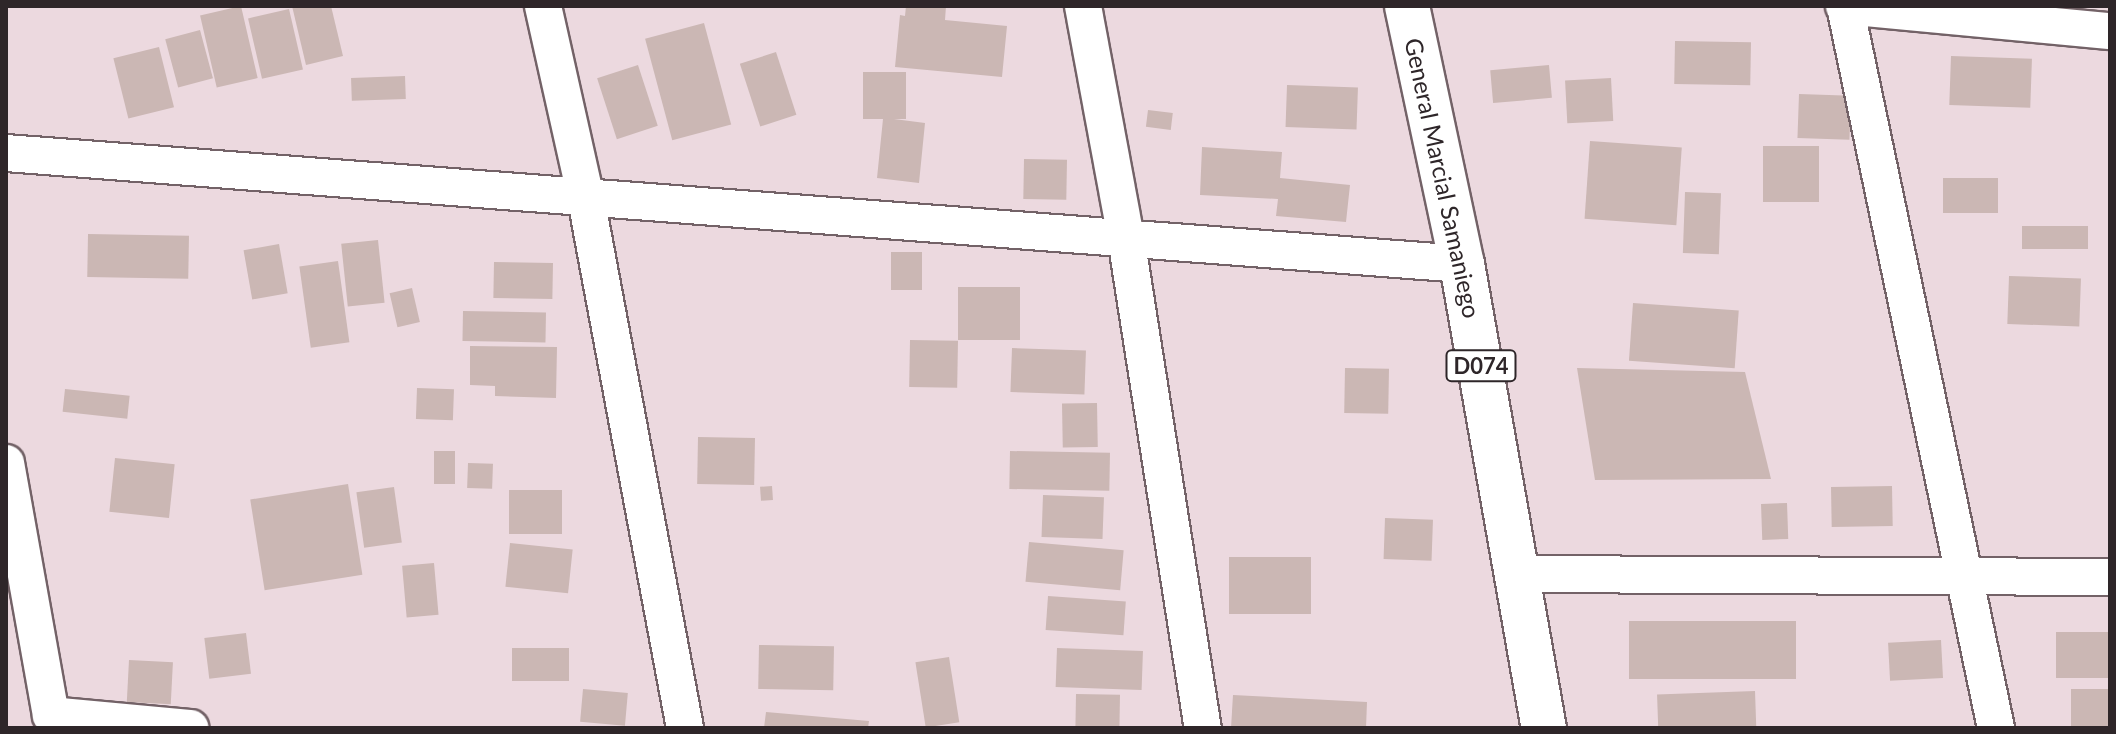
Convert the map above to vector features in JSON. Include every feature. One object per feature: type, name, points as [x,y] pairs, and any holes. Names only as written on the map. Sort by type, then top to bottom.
[{"type":"main road","name":"General Marcial Samaniego","points":[[1407,6],[1462,264],[1520,574],[1544,728]]},
{"type":"street","points":[[543,6],[586,199],[685,728]]},
{"type":"street","points":[[1083,6],[1126,238],[1203,728]]},
{"type":"street","points":[[1996,728],[1844,6],[2110,31]]},
{"type":"street","points":[[2061,26],[2110,14]]},
{"type":"street","points":[[6,153],[1462,264]]},
{"type":"street","points":[[6,463],[51,715],[190,728]]},
{"type":"street","points":[[1520,574],[2110,577]]},
{"type":"building","points":[[241,6],[258,78],[217,88],[200,15]]},
{"type":"building","points":[[292,6],[331,6],[343,56],[306,65]]},
{"type":"building","points":[[906,6],[946,6],[945,20],[1007,26],[1002,77],[895,67],[900,15],[905,16]]},
{"type":"building","points":[[289,9],[303,69],[262,79],[248,18]]},
{"type":"building","points":[[704,23],[731,124],[672,140],[645,39]]},
{"type":"building","points":[[200,30],[213,78],[178,88],[165,39]]},
{"type":"building","points":[[1675,41],[1751,42],[1750,85],[1674,84]]},
{"type":"building","points":[[159,47],[174,107],[128,119],[113,58]]},
{"type":"building","points":[[776,52],[796,115],[760,127],[740,64]]},
{"type":"building","points":[[1951,56],[2032,59],[2030,108],[1949,105]]},
{"type":"building","points":[[638,65],[658,126],[617,139],[597,78]]},
{"type":"building","points":[[1549,65],[1552,98],[1493,103],[1490,70]]},
{"type":"building","points":[[863,72],[906,72],[906,119],[894,119],[925,123],[919,183],[877,178],[883,119],[863,119]]},
{"type":"building","points":[[405,76],[406,99],[352,101],[351,78]]},
{"type":"building","points":[[1611,78],[1613,121],[1567,123],[1565,80]]},
{"type":"building","points":[[1287,85],[1358,87],[1356,129],[1286,127]]},
{"type":"building","points":[[1799,94],[1851,96],[1849,140],[1797,138]]},
{"type":"building","points":[[1148,110],[1173,113],[1171,130],[1146,127]]},
{"type":"building","points":[[1590,141],[1682,147],[1676,225],[1585,219]]},
{"type":"building","points":[[1763,146],[1819,146],[1819,202],[1763,202]]},
{"type":"building","points":[[1202,147],[1282,152],[1280,178],[1350,185],[1346,222],[1276,216],[1278,199],[1200,195]]},
{"type":"building","points":[[1024,159],[1067,160],[1066,200],[1023,199]]},
{"type":"building","points":[[1943,178],[1998,178],[1998,213],[1943,213]]},
{"type":"building","points":[[1685,192],[1721,193],[1719,254],[1683,253]]},
{"type":"building","points":[[2022,226],[2088,226],[2088,249],[2022,249]]},
{"type":"building","points":[[88,234],[189,236],[188,279],[87,277]]},
{"type":"building","points":[[378,240],[385,303],[348,307],[341,244]]},
{"type":"building","points":[[279,244],[288,293],[252,299],[244,250]]},
{"type":"building","points":[[891,252],[922,252],[922,290],[891,290]]},
{"type":"building","points":[[338,261],[349,342],[311,348],[299,266]]},
{"type":"building","points":[[494,262],[553,263],[552,299],[493,298]]},
{"type":"building","points":[[2009,276],[2081,279],[2079,326],[2007,324]]},
{"type":"building","points":[[958,287],[1020,287],[1020,340],[958,340]]},
{"type":"building","points":[[412,288],[420,322],[397,327],[390,293]]},
{"type":"building","points":[[1633,303],[1739,310],[1735,368],[1629,361]]},
{"type":"building","points":[[463,311],[546,312],[545,342],[462,341]]},
{"type":"building","points":[[910,340],[958,341],[957,388],[909,387]]},
{"type":"building","points":[[470,346],[557,347],[556,398],[495,396],[495,386],[470,385]]},
{"type":"building","points":[[1012,348],[1086,351],[1084,395],[1010,392]]},
{"type":"building","points":[[1345,368],[1389,369],[1388,414],[1344,413]]},
{"type":"building","points":[[1577,368],[1745,372],[1771,479],[1595,480]]},
{"type":"building","points":[[417,388],[454,389],[453,420],[416,419]]},
{"type":"building","points":[[65,389],[130,396],[127,419],[63,412]]},
{"type":"building","points":[[1097,403],[1098,447],[1063,448],[1062,404]]},
{"type":"building","points":[[698,437],[755,438],[754,485],[697,484]]},
{"type":"building","points":[[434,451],[455,451],[455,484],[434,484]]},
{"type":"building","points":[[1010,451],[1110,453],[1109,491],[1009,489]]},
{"type":"building","points":[[115,458],[175,464],[169,518],[109,512]]},
{"type":"building","points":[[468,463],[493,464],[492,489],[467,488]]},
{"type":"building","points":[[348,484],[362,575],[265,590],[250,499]]},
{"type":"building","points":[[772,486],[773,500],[761,501],[760,487]]},
{"type":"building","points":[[1892,486],[1893,526],[1832,527],[1831,487]]},
{"type":"building","points":[[394,487],[402,542],[364,548],[356,492]]},
{"type":"building","points":[[509,490],[562,490],[562,534],[509,534]]},
{"type":"building","points":[[1043,495],[1104,497],[1102,539],[1042,537]]},
{"type":"building","points":[[1787,503],[1788,539],[1762,540],[1761,504]]},
{"type":"building","points":[[1385,518],[1433,520],[1432,561],[1384,559]]},
{"type":"building","points":[[1029,542],[1124,550],[1120,590],[1026,582]]},
{"type":"building","points":[[510,543],[573,550],[568,593],[505,587]]},
{"type":"building","points":[[1229,557],[1311,557],[1311,614],[1229,614]]},
{"type":"building","points":[[434,563],[439,615],[407,618],[402,566]]},
{"type":"building","points":[[1048,596],[1126,601],[1123,635],[1046,630]]},
{"type":"building","points":[[1629,621],[1796,621],[1796,679],[1629,679]]},
{"type":"building","points":[[2056,632],[2110,632],[2110,678],[2056,678]]},
{"type":"building","points":[[246,633],[251,674],[209,679],[204,638]]},
{"type":"building","points":[[1941,640],[1943,678],[1890,681],[1888,643]]},
{"type":"building","points":[[759,645],[834,646],[833,690],[758,689]]},
{"type":"building","points":[[512,648],[569,648],[569,681],[512,681]]},
{"type":"building","points":[[1057,648],[1143,651],[1142,690],[1056,687]]},
{"type":"building","points":[[949,657],[959,722],[926,728],[915,662]]},
{"type":"building","points":[[129,660],[173,662],[171,704],[127,702]]},
{"type":"building","points":[[583,689],[628,693],[625,726],[580,722]]},
{"type":"building","points":[[2071,689],[2110,689],[2110,728],[2071,728]]},
{"type":"building","points":[[1755,691],[1756,728],[1658,728],[1657,694]]},
{"type":"building","points":[[1076,694],[1120,695],[1119,728],[1075,728]]},
{"type":"building","points":[[1233,695],[1367,702],[1366,728],[1231,728]]},
{"type":"building","points":[[766,712],[869,721],[868,728],[764,728]]}]
